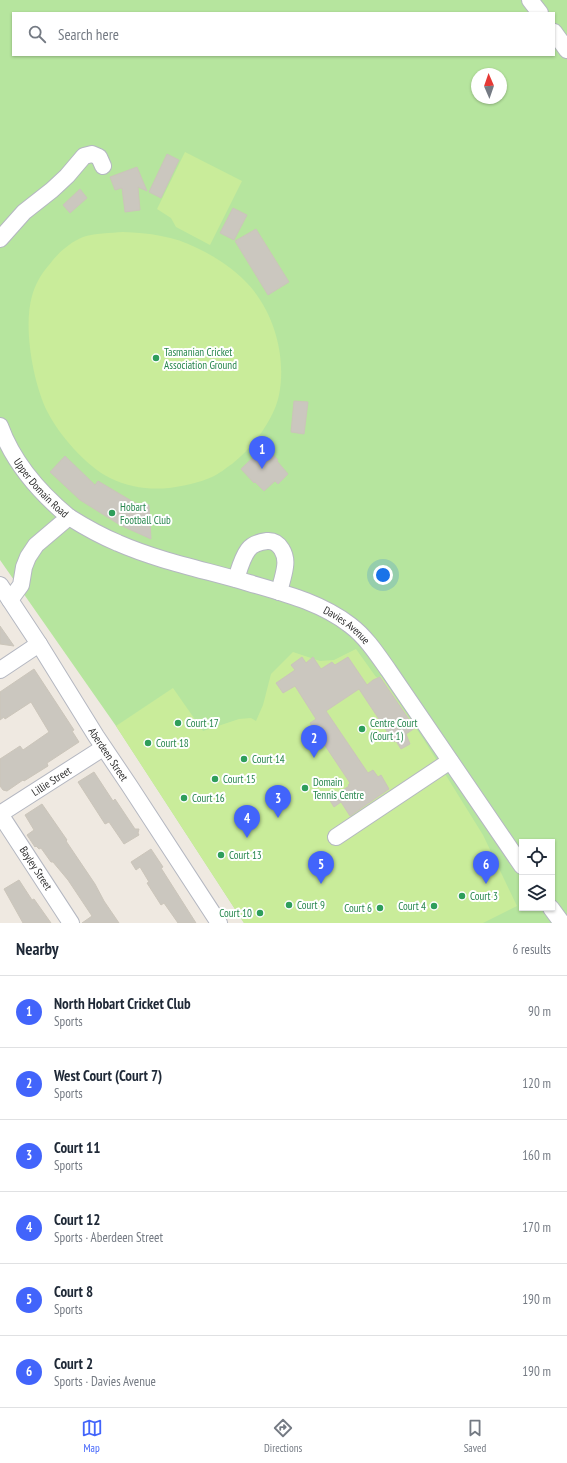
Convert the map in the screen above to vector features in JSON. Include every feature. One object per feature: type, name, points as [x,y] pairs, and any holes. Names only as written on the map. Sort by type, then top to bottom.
[{"type":"street","points":[[530,0],[539,12]]},
{"type":"street","points":[[555,33],[567,50]]},
{"type":"street","points":[[0,239],[24,212],[52,190],[67,176],[84,156],[92,154],[99,157],[103,166]]},
{"type":"street","name":"Upper Domain Road","points":[[0,426],[4,438],[12,452],[36,485],[51,502],[69,517],[36,545],[28,557],[24,567],[21,585],[10,600]]},
{"type":"street","name":"Davies Avenue","points":[[69,517],[94,532],[119,544],[303,600],[334,614],[350,625],[362,636],[389,671],[519,862]]},
{"type":"street","points":[[236,579],[246,552],[252,546],[265,541],[273,541],[280,546],[286,567],[279,592]]},
{"type":"street","name":"Aberdeen Street","points":[[0,585],[39,644],[103,748],[129,785],[219,923]]},
{"type":"street","points":[[0,670],[39,644]]},
{"type":"street","name":"Lillie Street","points":[[0,814],[103,748]]},
{"type":"street","points":[[336,837],[450,761]]},
{"type":"street","name":"Bayley Street","points":[[0,814],[71,923]]},
{"type":"street","points":[[553,911],[562,923]]},
{"type":"green space","points":[[0,0],[567,0],[567,923],[244,923],[116,726],[0,560]]},
{"type":"green space","points":[[185,152],[242,181],[210,245],[176,227],[171,218],[157,209]]},
{"type":"green space","name":"Tasmanian Cricket Association Ground","points":[[123,232],[152,234],[170,238],[188,244],[222,262],[239,275],[254,291],[270,318],[275,333],[279,348],[281,380],[279,395],[272,414],[261,433],[240,457],[217,474],[202,481],[174,487],[154,489],[131,486],[101,473],[83,458],[66,440],[47,411],[37,385],[29,338],[29,309],[32,296],[39,280],[46,268],[56,256],[68,245],[78,239],[103,233]]},
{"type":"green space","name":"Domain Tennis Centre","points":[[356,649],[376,677],[378,678],[381,676],[424,740],[483,835],[517,906],[483,923],[244,923],[116,726],[173,688],[203,731],[239,719],[251,718],[256,721],[263,705],[271,674],[293,652],[320,661],[334,660]]},
{"type":"building","points":[[167,154],[179,160],[161,198],[149,192]]},
{"type":"building","points":[[137,167],[147,191],[138,187],[140,210],[125,212],[122,188],[115,190],[110,177]]},
{"type":"building","points":[[80,189],[87,198],[70,213],[63,205]]},
{"type":"building","points":[[233,208],[247,215],[234,240],[220,233]]},
{"type":"building","points":[[256,229],[289,282],[268,295],[235,241]]},
{"type":"building","points":[[294,401],[308,402],[304,434],[291,432]]},
{"type":"building","points":[[265,446],[288,474],[278,484],[275,481],[264,491],[241,469]]},
{"type":"building","points":[[65,456],[95,485],[98,481],[135,503],[149,505],[151,539],[120,525],[80,500],[50,472]]},
{"type":"building","points":[[0,626],[14,646],[0,644]]},
{"type":"building","points":[[302,657],[306,663],[313,657],[321,669],[332,662],[335,665],[348,657],[367,685],[380,677],[415,728],[406,734],[410,744],[401,749],[396,741],[394,742],[359,689],[326,711],[368,773],[373,770],[378,777],[381,775],[389,789],[350,816],[341,802],[334,807],[329,799],[349,786],[348,785],[350,783],[310,723],[316,719],[295,686],[283,693],[276,683],[295,670],[291,665]]},
{"type":"building","points":[[34,669],[74,730],[72,731],[79,742],[47,763],[48,766],[7,791],[3,790],[0,786],[0,759],[20,746],[23,750],[49,732],[31,702],[5,719],[4,717],[0,720],[0,692]]},
{"type":"building","points":[[94,772],[113,801],[115,799],[135,829],[139,829],[139,835],[124,844],[109,822],[105,824],[78,782]]},
{"type":"building","points":[[42,804],[67,840],[66,841],[119,923],[82,923],[92,916],[68,880],[53,862],[51,862],[41,848],[39,849],[36,846],[35,847],[27,835],[34,830],[25,815]]},
{"type":"building","points":[[151,849],[163,867],[161,868],[196,923],[178,923],[164,903],[161,905],[147,883],[149,882],[140,867],[136,870],[131,862]]},
{"type":"building","points":[[19,880],[32,900],[34,899],[51,923],[23,923],[4,889]]},
{"type":"place","name":"Tasmanian Cricket Association Ground","points":[[156,358]]},
{"type":"place","name":"North Hobart Cricket Club","points":[[262,469]]},
{"type":"place","name":"Hobart Football Club","points":[[112,513]]},
{"type":"place","name":"Court 17","points":[[178,723]]},
{"type":"place","name":"Centre Court (Court 1)","points":[[362,729]]},
{"type":"place","name":"Court 18","points":[[148,743]]},
{"type":"place","name":"West Court (Court 7)","points":[[314,758]]},
{"type":"place","name":"Court 14","points":[[244,759]]},
{"type":"place","name":"Court 15","points":[[215,779]]},
{"type":"place","name":"Domain Tennis Centre","points":[[305,788]]},
{"type":"place","name":"Court 16","points":[[184,798]]},
{"type":"place","name":"Court 11","points":[[278,818]]},
{"type":"place","name":"Court 12","points":[[247,838]]},
{"type":"place","name":"Court 13","points":[[221,855]]},
{"type":"place","name":"Court 8","points":[[321,884]]},
{"type":"place","name":"Court 2","points":[[486,884]]},
{"type":"place","name":"Court 3","points":[[462,896]]},
{"type":"place","name":"Court 9","points":[[289,905]]},
{"type":"place","name":"Court 4","points":[[434,906]]},
{"type":"place","name":"Court 6","points":[[380,908]]},
{"type":"place","name":"Court 10","points":[[260,913]]}]
